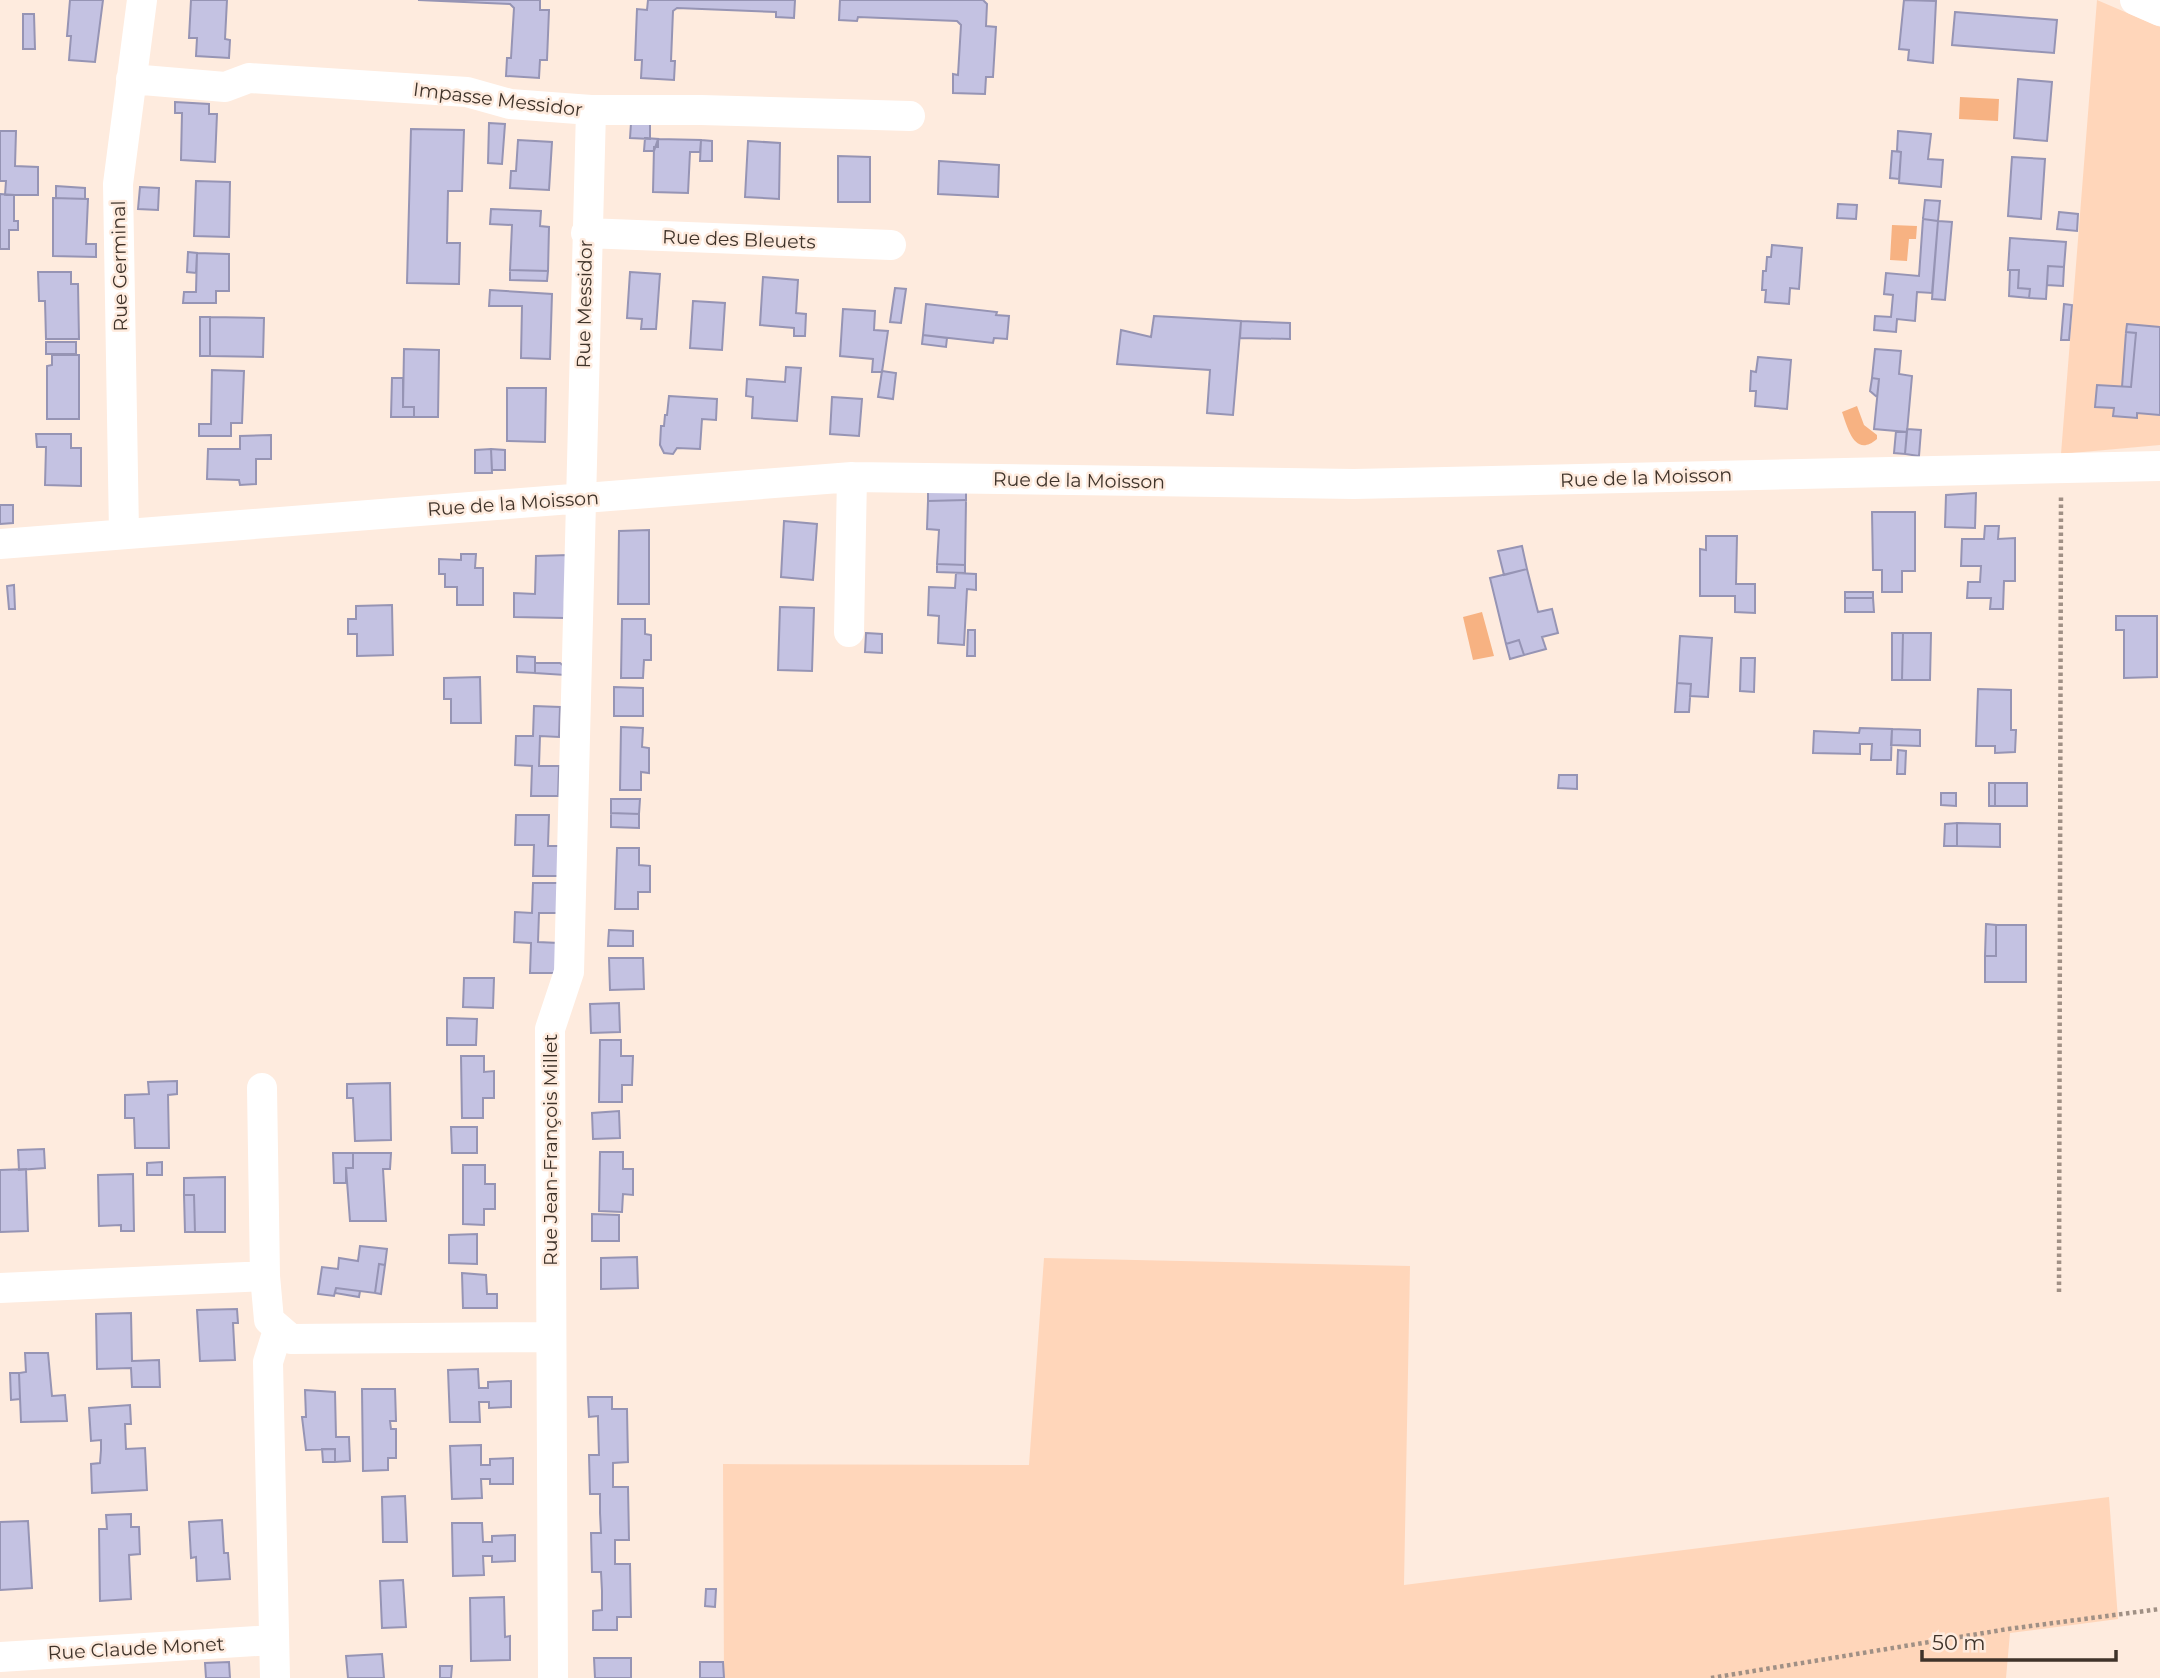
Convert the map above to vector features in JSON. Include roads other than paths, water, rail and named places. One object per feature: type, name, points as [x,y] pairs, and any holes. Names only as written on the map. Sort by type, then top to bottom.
[{"type":"street","name":"Rue Germinal","points":[[124,533],[118,184],[142,0]]},
{"type":"street","points":[[2135,0],[2160,11]]},
{"type":"street","name":"Impasse Messidor","points":[[131,79],[225,87],[249,78],[467,92],[510,104],[591,110],[910,116]]},
{"type":"street","name":"Rue Messidor","points":[[581,498],[591,110]]},
{"type":"street","name":"Rue des Bleuets","points":[[586,233],[891,244]]},
{"type":"street","name":"Rue de la Moisson","points":[[0,544],[852,477],[1354,484],[2160,466]]},
{"type":"street","points":[[849,632],[852,477]]},
{"type":"street","name":"Rue Jean-François Millet","points":[[553,1678],[549,1337],[550,1029],[569,972],[581,498]]},
{"type":"street","points":[[262,1088],[264,1276],[269,1320],[278,1330],[291,1339],[549,1337]]},
{"type":"street","points":[[0,1288],[264,1276]]},
{"type":"street","points":[[275,1678],[268,1362],[278,1330]]},
{"type":"street","name":"Rue Claude Monet","points":[[0,1657],[273,1640]]}]
